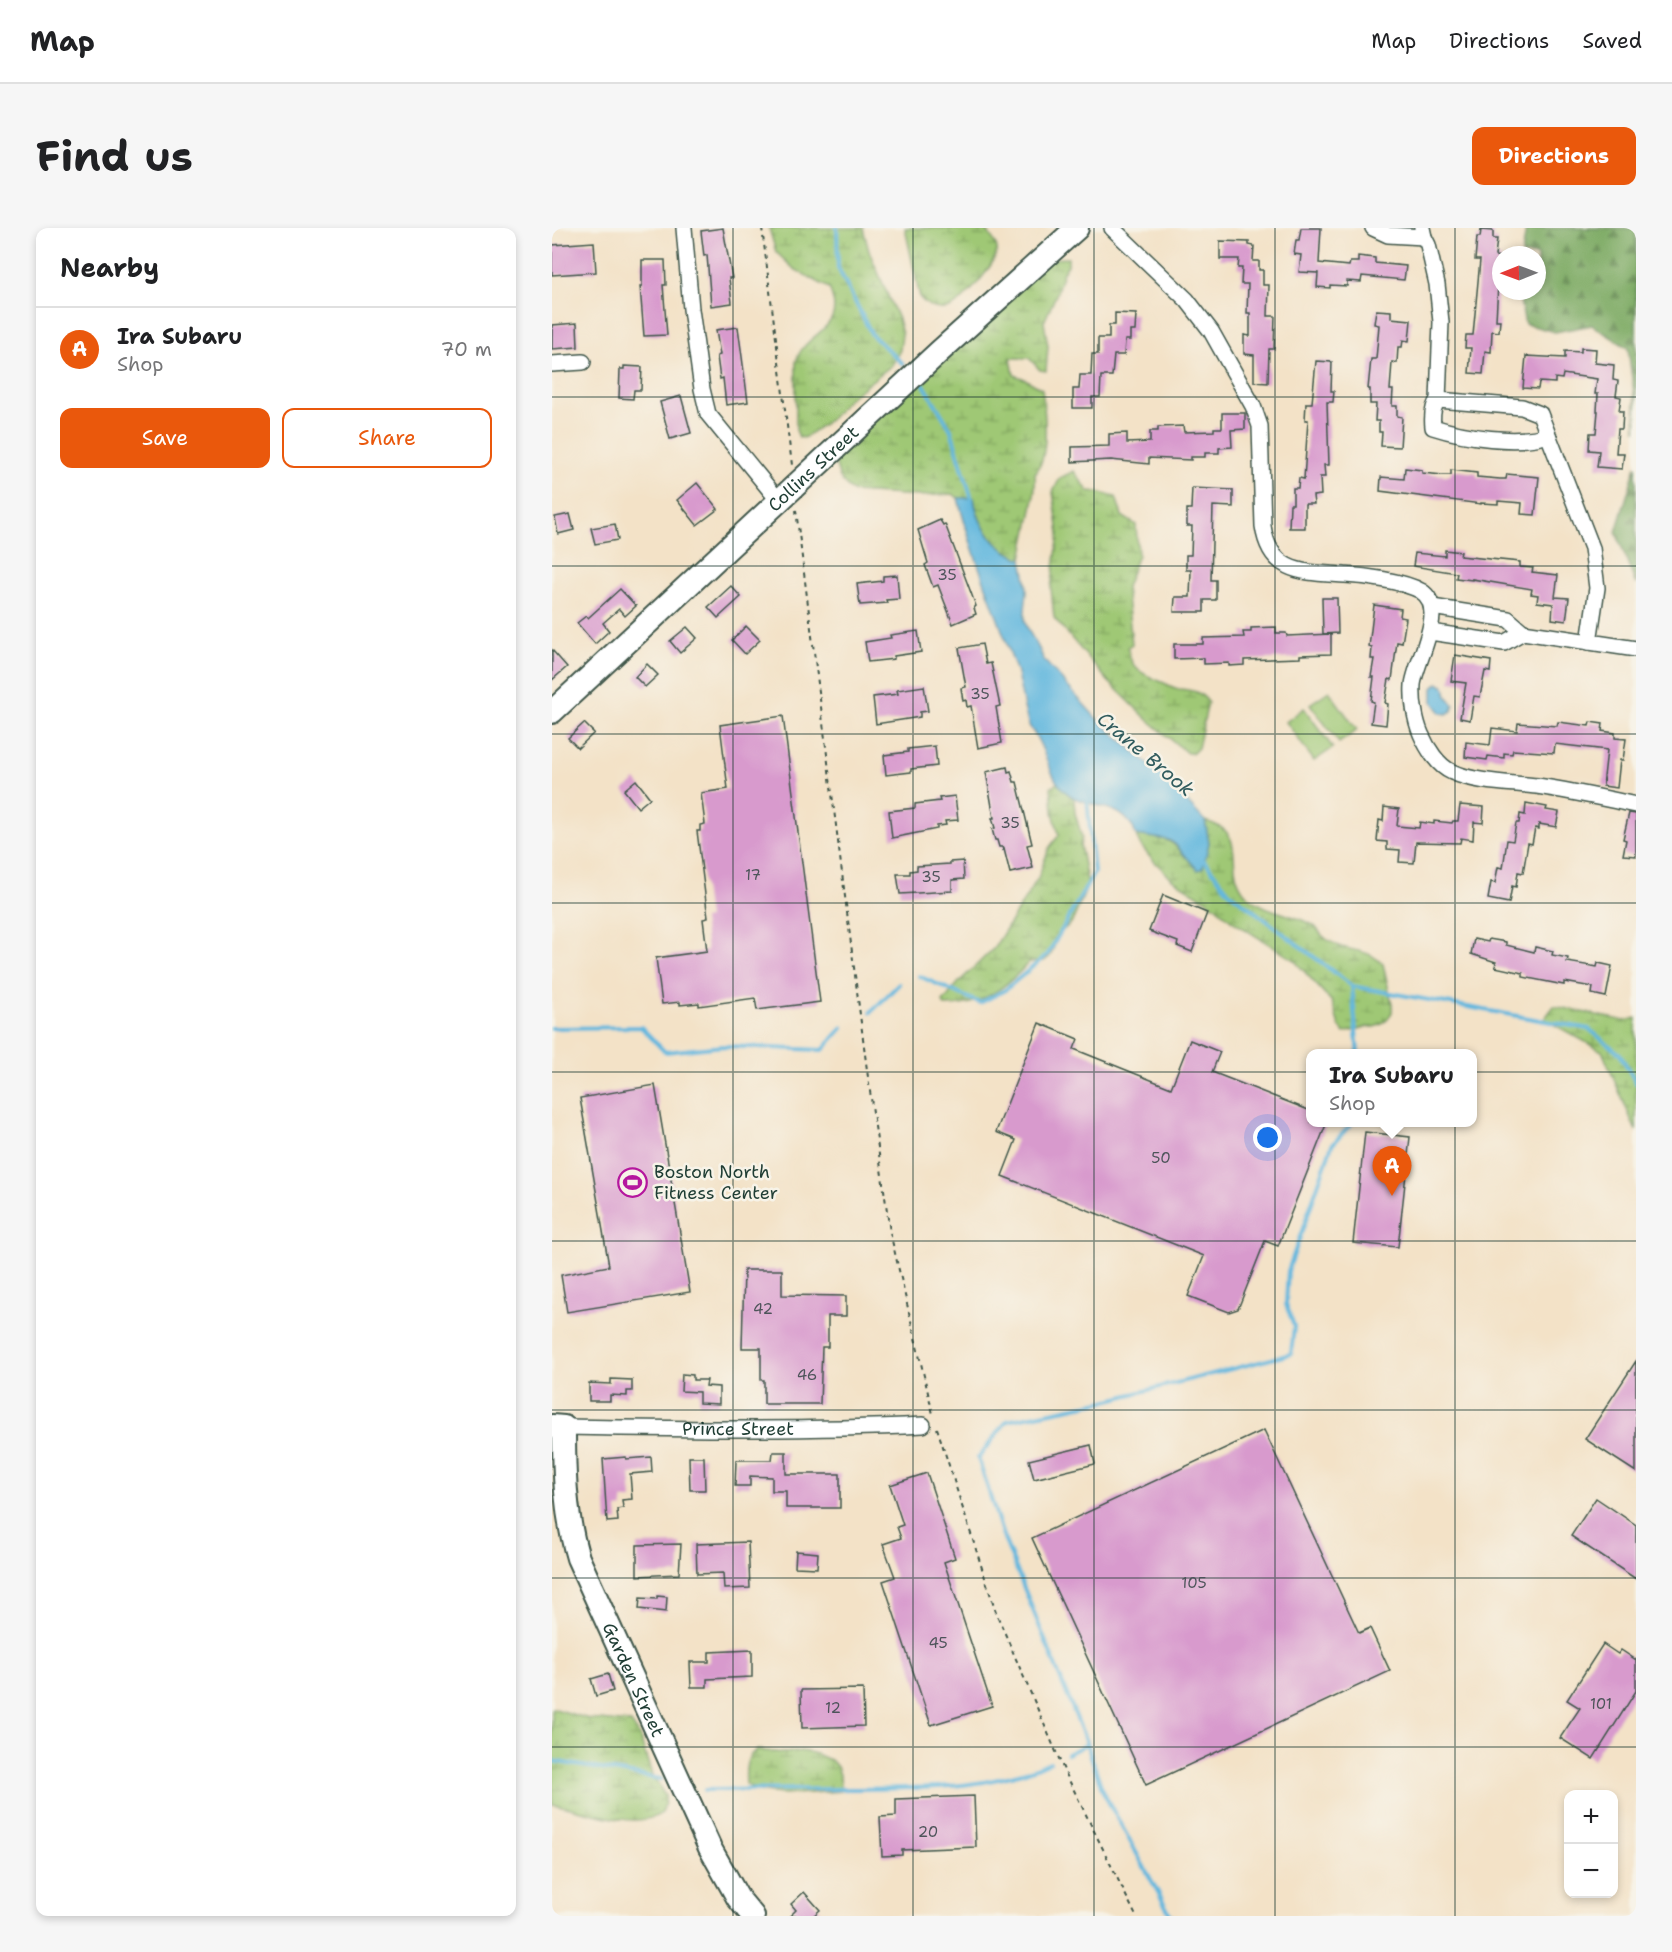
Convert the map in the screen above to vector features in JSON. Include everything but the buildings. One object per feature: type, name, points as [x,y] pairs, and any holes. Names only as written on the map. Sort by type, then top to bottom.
[{"type":"main road","name":"Collins Street","points":[[552,712],[1077,228]]},
{"type":"main road","name":"Garden Street","points":[[558,1427],[567,1512],[578,1558],[710,1848],[738,1898],[753,1916]]},
{"type":"street","points":[[684,228],[691,309],[702,389],[708,414],[787,494]]},
{"type":"street","points":[[1112,228],[1187,300],[1211,331],[1253,406],[1260,426],[1265,539],[1268,548],[1277,560],[1289,568],[1311,573],[1348,575],[1412,588],[1427,597],[1432,608],[1430,632],[1415,675],[1414,704],[1423,738],[1431,752],[1446,769],[1454,774],[1575,791],[1636,805]]},
{"type":"street","points":[[1373,228],[1388,235],[1423,233],[1428,245],[1438,294],[1441,332],[1438,400],[1432,417],[1433,427],[1451,433],[1509,438],[1536,439],[1548,435]]},
{"type":"street","points":[[552,364],[583,362]]},
{"type":"street","points":[[1438,400],[1522,406],[1540,414],[1592,548],[1597,588],[1589,642]]},
{"type":"street","points":[[1432,608],[1508,619],[1522,632],[1636,649]]},
{"type":"street","points":[[1430,632],[1504,643],[1522,632]]},
{"type":"street","name":"Prince Street","points":[[558,1427],[858,1428],[931,1421]]},
{"type":"path","points":[[762,228],[787,494],[867,1070],[890,1232],[931,1421],[998,1615],[1063,1768],[1136,1916]]},
{"type":"green space","points":[[769,228],[863,228],[869,251],[898,319],[902,334],[900,350],[892,365],[847,400],[832,418],[804,438],[799,437],[796,430],[796,362],[800,352],[829,323],[834,303],[829,288],[794,269],[776,252]]},
{"type":"green space","points":[[905,228],[985,228],[995,243],[996,254],[979,282],[962,299],[949,308],[936,308],[920,298]]},
{"type":"green space","points":[[1526,228],[1636,228],[1636,431],[1628,348],[1592,325],[1555,332],[1525,324],[1520,300],[1546,300],[1546,246],[1523,246]]},
{"type":"green space","points":[[1068,258],[1068,265],[1063,272],[1044,322],[1048,346],[1046,371],[1040,370],[1029,358],[1011,358],[1014,375],[1042,389],[1045,421],[1045,445],[1040,466],[1035,473],[1033,504],[1022,559],[1003,549],[989,536],[976,509],[974,498],[958,498],[953,494],[919,496],[854,492],[845,485],[838,472],[834,455],[1046,259]]},
{"type":"green space","points":[[1636,466],[1636,585],[1616,532]]},
{"type":"green space","points":[[1074,471],[1088,491],[1116,497],[1122,516],[1136,525],[1138,555],[1126,587],[1132,644],[1128,647],[1129,655],[1134,666],[1144,674],[1175,688],[1202,695],[1208,702],[1198,748],[1193,753],[1187,753],[1147,719],[1108,681],[1054,618],[1051,588],[1059,534],[1053,492],[1060,478]]},
{"type":"green space","points":[[1329,691],[1357,730],[1339,743],[1310,704]]},
{"type":"green space","points":[[1304,708],[1333,748],[1314,761],[1286,722]]},
{"type":"green space","points":[[1058,783],[1074,799],[1088,885],[1072,922],[1060,933],[1050,956],[1044,961],[1029,962],[1002,988],[981,999],[970,1003],[945,1006],[943,1002],[959,982],[994,948],[1038,878],[1049,848],[1059,835],[1053,812],[1051,787]]},
{"type":"green space","points":[[1205,821],[1219,826],[1228,834],[1232,842],[1239,883],[1253,900],[1269,909],[1305,921],[1315,926],[1323,937],[1333,943],[1368,954],[1383,964],[1392,1004],[1392,1012],[1388,1019],[1375,1027],[1344,1033],[1339,1026],[1332,1002],[1294,960],[1232,921],[1214,905],[1172,879],[1149,856],[1136,835],[1169,841],[1185,857],[1209,843]]},
{"type":"green space","points":[[1554,1006],[1625,1021],[1636,1018],[1636,1131],[1602,1051],[1544,1019]]},
{"type":"green space","points":[[552,1708],[589,1719],[631,1723],[639,1735],[652,1775],[665,1796],[662,1813],[638,1820],[623,1819],[552,1804]]},
{"type":"green space","points":[[758,1750],[785,1753],[801,1751],[817,1754],[832,1761],[840,1775],[841,1791],[778,1794],[755,1789],[746,1784],[746,1769],[750,1755]]},
{"type":"water","points":[[958,498],[974,498],[979,518],[989,536],[1012,555],[1022,559],[1027,588],[1025,621],[1043,659],[1098,720],[1166,779],[1205,821],[1209,843],[1203,868],[1198,870],[1169,840],[1136,835],[1130,823],[1121,814],[1076,799],[1057,782],[1029,725],[1015,667],[977,562]]},
{"type":"water","points":[[1438,683],[1445,687],[1447,696],[1454,705],[1452,711],[1447,714],[1441,713],[1433,702],[1433,688]]},
{"type":"waterway","name":"Crane Brook","points":[[837,228],[838,268],[872,335],[903,364]]},
{"type":"waterway","name":"Crane Brook","points":[[923,383],[951,430],[972,500]]},
{"type":"waterway","points":[[919,976],[980,1003],[1005,990],[1048,954],[1094,873],[1087,798]]},
{"type":"waterway","name":"Crane Brook","points":[[1202,858],[1229,892],[1352,986],[1589,1029],[1620,1054],[1636,1083]]},
{"type":"waterway","points":[[871,1012],[899,984]]},
{"type":"waterway","points":[[1352,986],[1358,1049]]},
{"type":"waterway","points":[[552,1028],[641,1027],[665,1052],[723,1046],[823,1050],[843,1027]]},
{"type":"waterway","points":[[1171,1916],[1103,1792],[1087,1744],[1003,1536],[978,1458],[1007,1421],[1105,1401],[1291,1354],[1294,1326],[1286,1304],[1288,1271],[1332,1145],[1348,1127]]},
{"type":"waterway","points":[[1067,1754],[1087,1744]]},
{"type":"waterway","points":[[552,1761],[661,1779]]},
{"type":"waterway","points":[[705,1790],[953,1786],[1003,1778],[1050,1762]]},
{"type":"place","name":"Boston North Fitness Center","points":[[633,1182]]},
{"type":"place","name":"Ira Subaru","points":[[1392,1196]]}]
